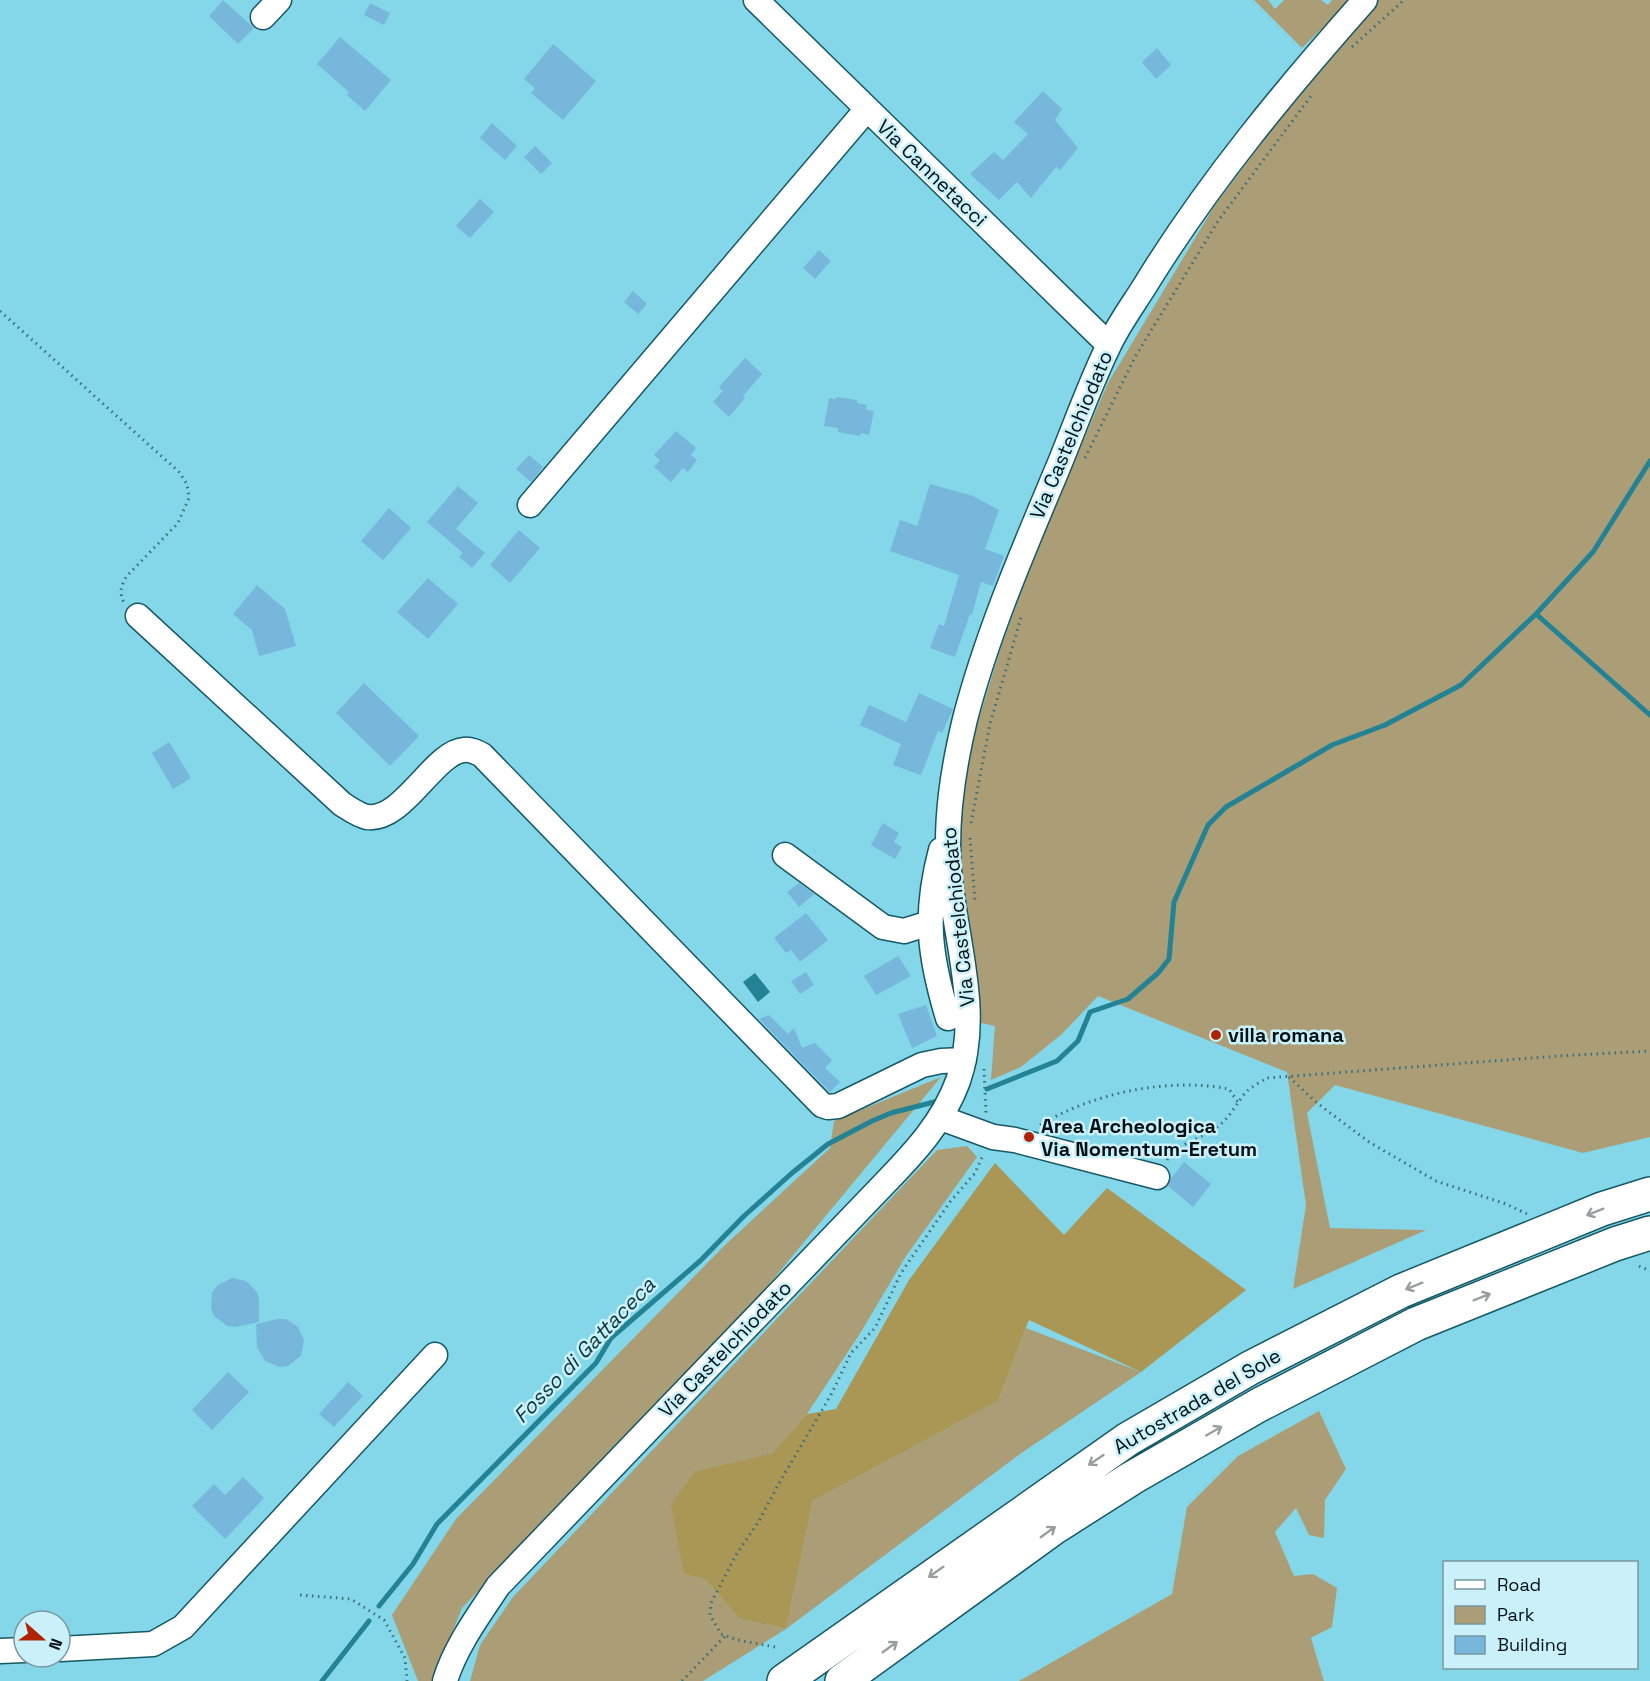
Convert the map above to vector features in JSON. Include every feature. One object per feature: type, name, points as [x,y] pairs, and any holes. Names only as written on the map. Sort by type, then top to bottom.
[{"type":"highway","name":"Autostrada del Sole","points":[[784,1681],[1128,1439],[1250,1368],[1401,1291],[1602,1209],[1650,1194]]},
{"type":"highway","name":"Autostrada del Sole","points":[[842,1681],[1055,1527],[1131,1478],[1259,1405],[1416,1324],[1615,1244],[1650,1233]]},
{"type":"street","name":"Via Cannetacci","points":[[756,0],[1109,345]]},
{"type":"street","name":"Via Castelchiodato","points":[[445,1681],[448,1669],[463,1642],[498,1586],[894,1175],[941,1118],[959,1079],[968,1029],[968,1008],[948,854],[948,821],[952,781],[958,751],[984,659],[1025,544],[1109,345],[1169,246],[1290,88],[1365,0]]},
{"type":"street","points":[[530,505],[867,109]]},
{"type":"street","points":[[138,616],[342,804],[359,814],[375,816],[390,811],[411,794],[448,756],[456,752],[466,749],[482,754],[633,912],[825,1107],[835,1107],[922,1065],[940,1060],[964,1060]]},
{"type":"street","points":[[948,821],[933,887],[930,923],[933,963],[948,1018]]},
{"type":"street","points":[[785,855],[883,927],[904,931],[930,923]]},
{"type":"street","points":[[941,1118],[1004,1139],[1157,1177]]},
{"type":"street","points":[[72,1647],[153,1644],[183,1626],[435,1355]]},
{"type":"path","points":[[1351,49],[1404,0]]},
{"type":"path","points":[[1083,464],[1135,357],[1218,220],[1315,91]]},
{"type":"path","points":[[0,311],[162,456],[187,484],[189,498],[178,523],[130,572],[121,588],[120,597],[124,605],[138,616]]},
{"type":"path","points":[[975,898],[969,829],[990,724],[1022,612]]},
{"type":"path","points":[[1157,1177],[1168,1156],[1218,1127],[1239,1104],[1248,1090],[1267,1078],[1650,1051]]},
{"type":"path","points":[[1289,1077],[1317,1103],[1370,1142],[1436,1181],[1506,1204],[1529,1215]]},
{"type":"path","points":[[775,1647],[721,1634],[710,1615],[711,1603],[736,1555],[759,1521],[832,1393],[851,1353],[875,1328],[901,1273],[950,1203],[975,1173],[984,1153],[1004,1139],[1083,1105],[1118,1093],[1151,1087],[1209,1085],[1229,1089],[1239,1104]]},
{"type":"path","points":[[1639,1266],[1650,1271]]},
{"type":"path","points":[[300,1595],[351,1599],[384,1620],[405,1658],[407,1681]]},
{"type":"path","points":[[682,1681],[726,1635]]},
{"type":"green space","points":[[1254,0],[1268,0],[1275,9],[1284,0],[1321,0],[1328,5],[1332,0],[1351,0],[1302,48]]},
{"type":"green space","points":[[1378,0],[1650,0],[1650,1137],[1583,1153],[1335,1085],[1307,1113],[1330,1228],[1426,1230],[1293,1289],[1306,1205],[1287,1072],[1098,996],[1062,1034],[1021,1067],[991,1080],[995,1026],[981,1023],[958,865],[959,831],[967,757],[1001,647],[1036,551],[1108,383],[1215,205],[1277,122]]},
{"type":"green space","points":[[941,1077],[751,1306],[462,1608],[433,1681],[418,1681],[392,1615],[456,1519],[725,1245],[830,1148],[834,1121]]},
{"type":"green space","points":[[967,1146],[977,1157],[906,1256],[861,1332],[807,1414],[772,1453],[695,1471],[684,1574],[706,1580],[740,1619],[786,1629],[703,1681],[470,1681],[480,1645],[513,1597],[937,1150]]},
{"type":"green space","points":[[1026,1328],[1141,1372],[1020,1454],[786,1629],[813,1501],[998,1401]]},
{"type":"green space","points":[[1319,1411],[1346,1469],[1325,1500],[1324,1538],[1309,1535],[1296,1508],[1275,1532],[1294,1576],[1313,1574],[1337,1588],[1332,1627],[1311,1638],[1324,1681],[1019,1681],[1172,1594],[1187,1507],[1238,1456]]},
{"type":"shaded area","points":[[995,1163],[1064,1235],[1107,1188],[1246,1290],[1141,1372],[1029,1320],[998,1401],[813,1501],[786,1629],[740,1619],[706,1580],[684,1574],[671,1505],[695,1471],[772,1453],[807,1414],[836,1409],[909,1280]]},
{"type":"water","points":[[755,973],[770,992],[758,1002],[743,982]]},
{"type":"building","points":[[223,0],[254,28],[238,44],[209,16]]},
{"type":"building","points":[[370,3],[390,13],[384,25],[364,15]]},
{"type":"building","points":[[340,37],[391,80],[365,111],[347,95],[349,92],[317,64]]},
{"type":"building","points":[[553,44],[596,81],[563,120],[531,93],[535,88],[524,79]]},
{"type":"building","points":[[1157,48],[1171,65],[1156,79],[1142,62]]},
{"type":"building","points":[[1043,91],[1062,109],[1055,120],[1078,148],[1060,170],[1056,167],[1031,198],[1017,182],[999,200],[970,174],[994,152],[1003,160],[1028,134],[1014,122]]},
{"type":"building","points":[[492,123],[517,146],[505,160],[480,138]]},
{"type":"building","points":[[535,146],[552,163],[541,174],[524,157]]},
{"type":"building","points":[[480,199],[494,212],[470,238],[456,226]]},
{"type":"building","points":[[819,250],[831,261],[815,279],[803,268]]},
{"type":"building","points":[[633,291],[647,304],[638,314],[624,302]]},
{"type":"building","points":[[745,358],[762,374],[729,417],[713,402],[723,391],[719,387]]},
{"type":"building","points":[[837,397],[857,400],[857,403],[867,405],[866,410],[874,411],[869,435],[861,433],[860,436],[838,432],[838,428],[824,426],[829,398],[836,399]]},
{"type":"building","points":[[676,431],[696,448],[691,455],[697,460],[688,472],[683,468],[671,482],[654,467],[660,460],[654,455]]},
{"type":"building","points":[[529,455],[543,467],[531,482],[516,469]]},
{"type":"building","points":[[930,484],[973,496],[999,510],[985,549],[1004,556],[993,586],[981,582],[972,615],[970,614],[955,657],[930,648],[939,624],[944,626],[959,575],[890,551],[900,520],[917,526]]},
{"type":"building","points":[[458,486],[478,503],[456,529],[485,553],[472,568],[459,557],[463,553],[427,522]]},
{"type":"building","points":[[389,508],[411,528],[383,560],[361,541]]},
{"type":"building","points":[[519,530],[540,548],[510,583],[490,565]]},
{"type":"building","points":[[428,578],[458,604],[428,639],[397,612]]},
{"type":"building","points":[[257,585],[285,609],[296,646],[259,656],[252,630],[233,614]]},
{"type":"building","points":[[364,683],[419,736],[390,766],[336,713]]},
{"type":"building","points":[[919,693],[953,709],[942,733],[938,731],[921,775],[893,765],[901,744],[860,725],[869,705],[906,722]]},
{"type":"building","points":[[169,742],[191,778],[173,789],[152,753]]},
{"type":"building","points":[[883,823],[899,833],[894,842],[902,847],[895,859],[871,845]]},
{"type":"building","points":[[799,883],[814,894],[799,907],[787,892]]},
{"type":"building","points":[[806,913],[828,940],[800,962],[791,950],[786,953],[774,938]]},
{"type":"building","points":[[898,956],[911,976],[876,995],[864,976]]},
{"type":"building","points":[[806,972],[814,985],[800,994],[791,981]]},
{"type":"building","points":[[926,1005],[937,1036],[912,1048],[898,1014]]},
{"type":"building","points":[[769,1015],[788,1034],[794,1028],[802,1048],[815,1043],[832,1060],[825,1068],[840,1082],[830,1092],[759,1019]]},
{"type":"building","points":[[1184,1162],[1211,1184],[1193,1207],[1168,1186],[1171,1178]]},
{"type":"building","points":[[232,1278],[246,1281],[257,1292],[259,1322],[236,1327],[227,1326],[214,1316],[211,1308],[212,1292],[218,1285]]},
{"type":"building","points":[[286,1319],[298,1327],[304,1340],[301,1356],[288,1366],[280,1367],[265,1361],[257,1347],[256,1324]]},
{"type":"building","points":[[228,1372],[249,1392],[212,1430],[192,1410]]},
{"type":"building","points":[[348,1382],[363,1396],[334,1427],[319,1414]]},
{"type":"building","points":[[243,1477],[264,1498],[225,1539],[192,1506],[214,1484],[225,1495]]},
{"type":"waterway","points":[[987,1089],[1057,1061],[1078,1041],[1090,1012],[1128,999],[1158,973],[1169,959],[1174,902],[1208,825],[1226,807],[1332,745],[1385,725],[1461,685],[1536,614],[1593,552],[1650,461]]},
{"type":"waterway","points":[[1536,614],[1650,715]]},
{"type":"waterway","name":"Fosso di Gattaceca","points":[[379,1606],[413,1564],[437,1524],[596,1363],[611,1338],[700,1261],[744,1216],[828,1144],[891,1113],[938,1101]]},
{"type":"waterway","name":"Fosso di Gattaceca","points":[[322,1681],[369,1621]]},
{"type":"place","name":"villa romana","points":[[1216,1035]]},
{"type":"place","name":"Area Archeologica Via Nomentum-Eretum","points":[[1029,1137]]}]
